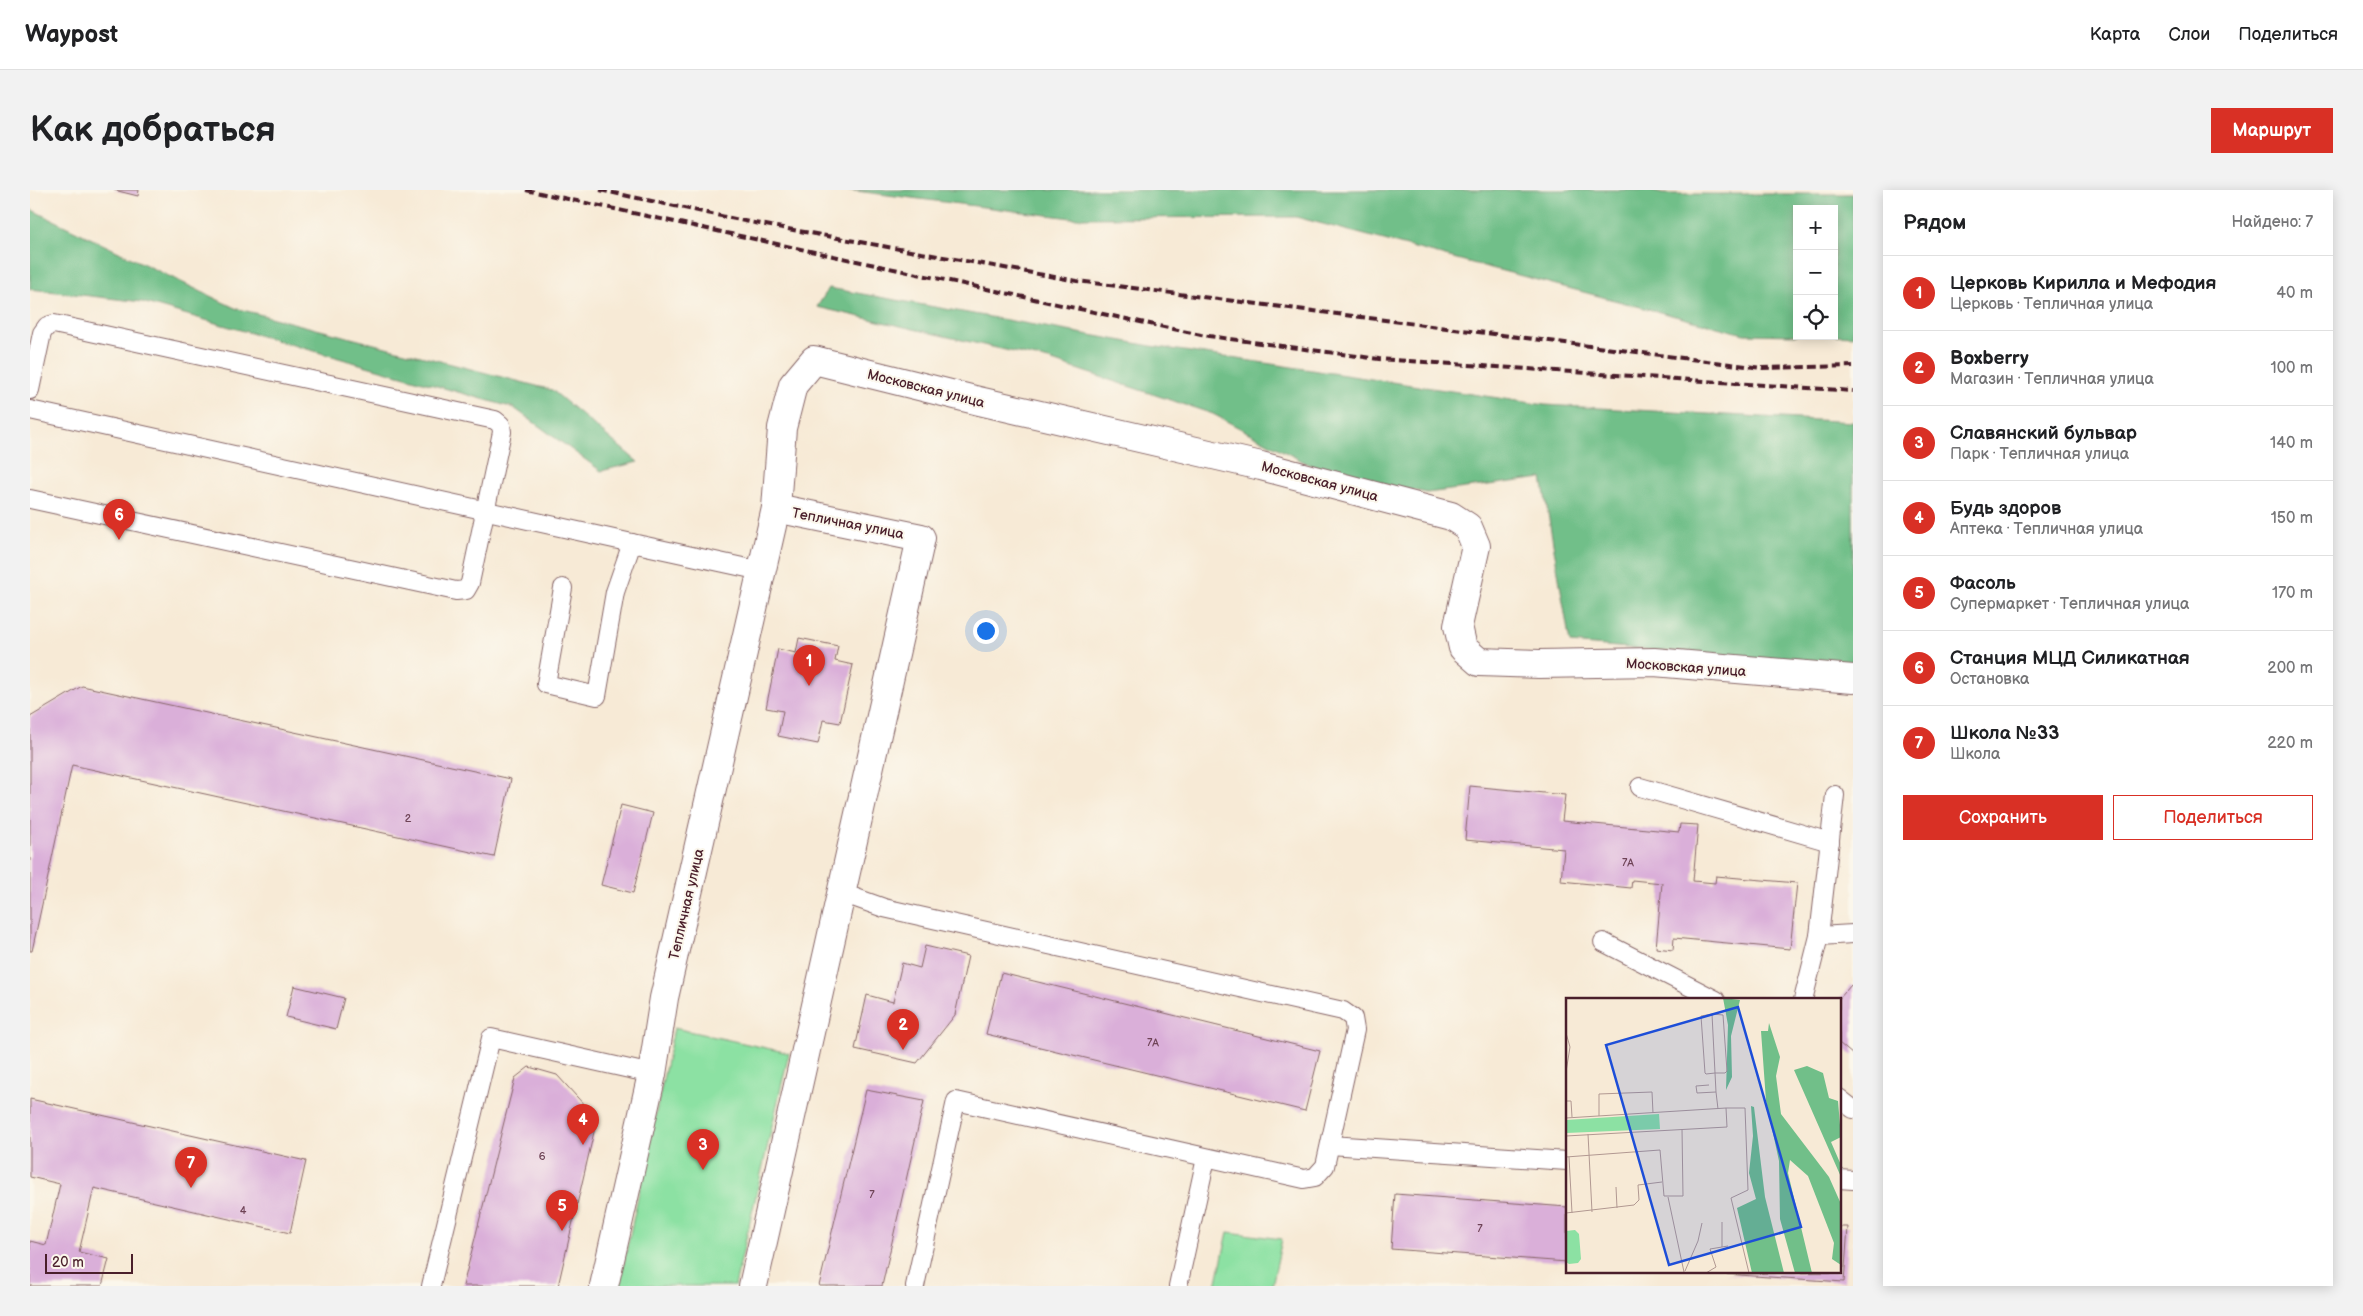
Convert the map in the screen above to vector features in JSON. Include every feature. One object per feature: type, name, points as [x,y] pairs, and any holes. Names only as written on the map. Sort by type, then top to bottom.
[{"type":"street","name":"Московская улица","points":[[776,508],[782,428],[793,385],[814,360],[979,401],[1261,466],[1451,516],[1468,527],[1476,546],[1458,626],[1463,648],[1479,662],[1539,664],[1654,662],[1853,679]]},
{"type":"street","name":"Тепличная улица","points":[[604,1286],[652,1074],[664,998],[776,508],[921,538],[752,1286]]},
{"type":"lane","points":[[30,390],[42,333],[47,326],[54,324],[495,420],[501,424],[502,432],[470,583],[466,590],[456,591],[30,499]]},
{"type":"lane","points":[[30,410],[761,571]]},
{"type":"lane","points":[[563,588],[546,684],[597,696],[615,592],[632,543]]},
{"type":"lane","points":[[1640,788],[1830,842]]},
{"type":"lane","points":[[1803,998],[1819,936],[1834,795]]},
{"type":"lane","points":[[842,893],[884,908],[1343,1011],[1353,1018],[1355,1030],[1325,1166],[1315,1177],[1304,1179],[956,1101],[915,1286]]},
{"type":"lane","points":[[1819,936],[1853,934]]},
{"type":"lane","points":[[1603,942],[1712,998]]},
{"type":"lane","points":[[431,1286],[491,1038],[652,1074]]},
{"type":"lane","points":[[1840,1099],[1853,1110]]},
{"type":"lane","points":[[1330,1145],[1566,1161]]},
{"type":"lane","points":[[1178,1286],[1206,1158]]},
{"type":"lane","points":[[1840,1179],[1853,1180]]},
{"type":"green space","points":[[848,190],[1646,190],[1663,194],[1853,194],[1853,336],[1838,335],[1838,205],[1793,205],[1793,335],[1744,334],[1296,217],[1071,218]]},
{"type":"green space","points":[[30,209],[235,308],[552,390],[638,462],[601,471],[514,408],[142,302],[30,289]]},
{"type":"green space","points":[[829,288],[1151,346],[1545,405],[1853,422],[1853,667],[1570,643],[1542,478],[1427,493],[1323,472],[1213,414],[1049,360],[817,307]]},
{"type":"green space","points":[[674,1028],[789,1053],[735,1286],[619,1286]]},
{"type":"green space","points":[[1228,1232],[1282,1239],[1272,1286],[1216,1286]]},
{"type":"building","points":[[114,190],[139,190],[138,196]]},
{"type":"building","points":[[799,638],[838,646],[835,661],[853,665],[840,723],[823,720],[818,744],[778,736],[783,711],[766,708],[778,649],[796,653]]},
{"type":"building","points":[[82,686],[511,779],[494,857],[72,765],[32,951],[30,951],[30,717]]},
{"type":"building","points":[[1470,786],[1565,795],[1562,821],[1679,832],[1680,824],[1698,825],[1693,881],[1715,883],[1716,876],[1797,883],[1790,949],[1674,938],[1673,950],[1656,948],[1662,883],[1632,880],[1631,888],[1561,881],[1564,849],[1465,840]]},
{"type":"building","points":[[621,805],[653,813],[633,893],[601,885]]},
{"type":"building","points":[[925,946],[968,956],[955,1015],[917,1063],[855,1049],[867,995],[893,1002],[902,963],[920,968]]},
{"type":"building","points":[[1001,973],[1320,1051],[1305,1111],[986,1034]]},
{"type":"building","points":[[1851,985],[1853,986],[1853,1055],[1840,1044],[1840,998]]},
{"type":"building","points":[[294,986],[344,998],[336,1029],[286,1017]]},
{"type":"building","points":[[529,1067],[557,1075],[597,1119],[558,1286],[463,1286],[515,1078]]},
{"type":"building","points":[[866,1090],[924,1101],[882,1286],[819,1286]]},
{"type":"building","points":[[30,1099],[306,1161],[290,1233],[94,1188],[79,1252],[109,1259],[102,1286],[30,1286],[30,1241],[46,1245],[60,1184],[30,1177]]},
{"type":"building","points":[[1395,1194],[1566,1207],[1566,1262],[1391,1249]]},
{"type":"building","points":[[1840,1227],[1848,1227],[1844,1282],[1724,1274],[1840,1274]]},
{"type":"railway","points":[[526,190],[1201,335],[1379,359],[1853,391]]},
{"type":"railway","points":[[600,190],[749,222],[1077,281],[1762,368],[1853,366]]},
{"type":"place","name":"Станция МЦД Силикатная","points":[[119,540]]},
{"type":"place","name":"Церковь Кирилла и Мефодия","points":[[809,686]]},
{"type":"place","name":"Boxberry","points":[[903,1050]]},
{"type":"place","name":"Будь здоров","points":[[583,1145]]},
{"type":"place","name":"Славянский бульвар","points":[[703,1170]]},
{"type":"place","name":"Школа №33","points":[[191,1188]]},
{"type":"place","name":"Фасоль","points":[[562,1231]]}]
